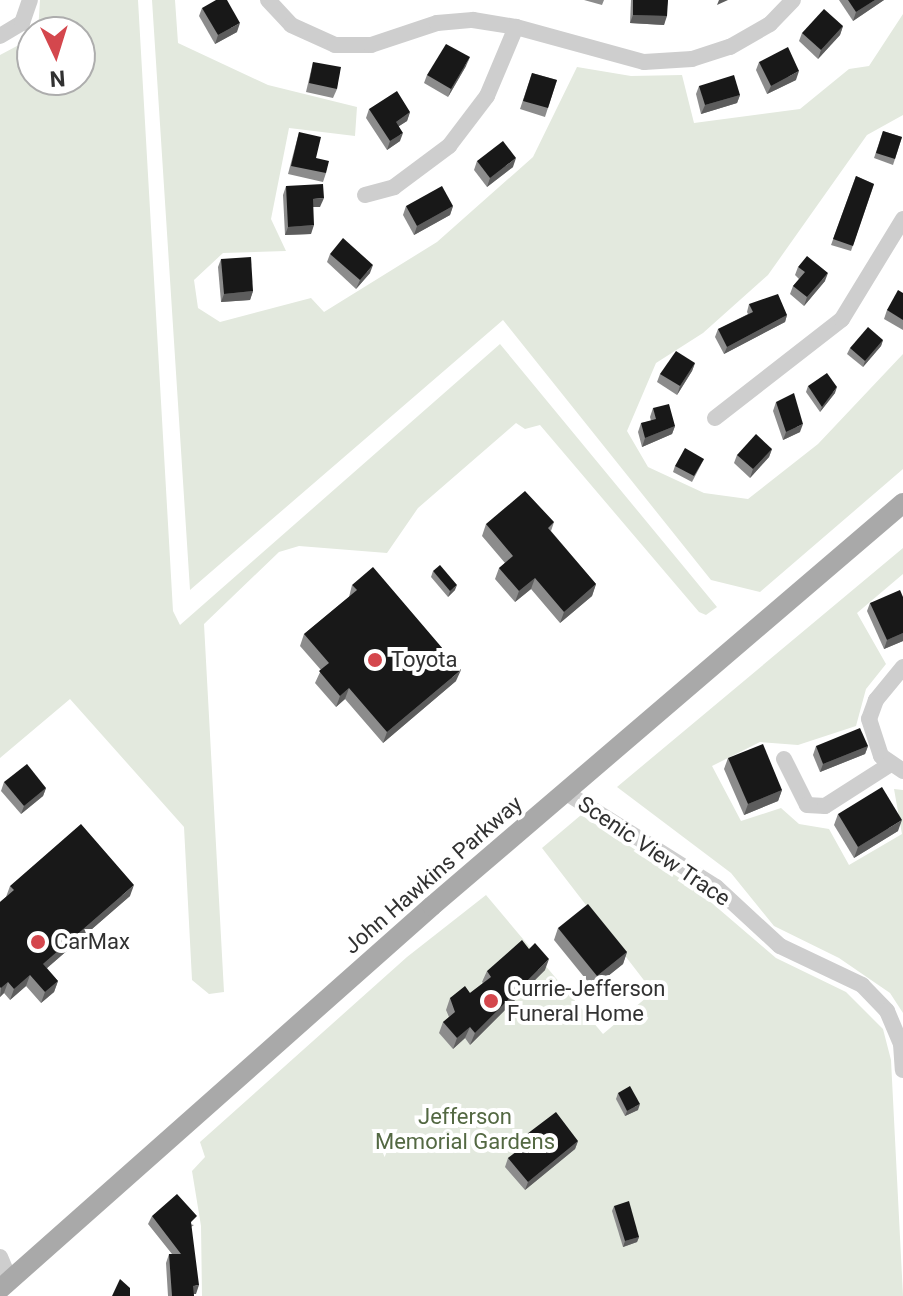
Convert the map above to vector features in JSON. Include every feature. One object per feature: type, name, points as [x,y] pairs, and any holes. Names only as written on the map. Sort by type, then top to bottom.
[{"type":"main road","name":"John Hawkins Parkway","points":[[3,1280],[903,503]]},
{"type":"street","points":[[0,36],[22,23],[30,0]]},
{"type":"street","points":[[268,0],[291,25],[335,45],[371,45],[452,21],[516,27],[618,59],[669,62],[730,47],[770,24],[793,0]]},
{"type":"street","points":[[365,195],[394,187],[449,146],[487,96],[516,27]]},
{"type":"street","points":[[715,418],[842,319],[903,219]]},
{"type":"street","points":[[784,759],[797,794],[807,805],[816,806],[825,806],[896,768],[872,737],[869,719],[876,700],[903,667]]},
{"type":"street","name":"Scenic View Trace","points":[[565,792],[716,887],[780,946],[862,985],[887,1011],[901,1044],[903,1070]]},
{"type":"street","points":[[0,1257],[3,1280]]},
{"type":"green space","points":[[40,0],[138,0],[173,611],[180,625],[500,344],[717,607],[706,615],[699,612],[540,425],[525,429],[516,423],[418,508],[387,553],[299,546],[279,552],[204,624],[224,992],[209,994],[192,980],[184,827],[70,699],[0,758],[0,55],[16,46],[16,96],[96,96],[96,16],[39,16]]},
{"type":"green space","points":[[152,0],[175,0],[178,43],[268,85],[357,107],[355,136],[289,128],[271,219],[286,251],[223,253],[194,280],[198,308],[220,322],[311,298],[324,312],[437,242],[533,157],[577,67],[631,76],[682,75],[694,123],[800,109],[849,69],[869,66],[903,14],[903,115],[867,135],[768,275],[703,333],[656,363],[627,431],[648,467],[704,493],[748,499],[818,444],[903,354],[903,469],[760,592],[711,580],[503,320],[190,590]]},
{"type":"green space","points":[[903,548],[903,574],[857,613],[886,664],[866,689],[856,726],[798,745],[760,742],[712,766],[741,821],[781,808],[799,824],[829,829],[849,865],[902,834],[894,789],[903,790],[903,1013],[890,993],[839,958],[774,926],[731,873],[617,787]]},
{"type":"green space","name":"Jefferson Memorial Gardens","points":[[581,815],[692,886],[776,958],[846,992],[883,1029],[891,1060],[903,1296],[202,1296],[201,1226],[192,1171],[205,1157],[200,1142],[407,957],[486,895],[603,1034],[653,992],[542,848]]},
{"type":"building","points":[[216,0],[227,0],[240,23],[218,35],[202,8]]},
{"type":"building","points":[[633,0],[668,0],[667,16],[633,15]]},
{"type":"building","points":[[848,0],[875,0],[856,12]]},
{"type":"building","points":[[824,9],[843,26],[821,50],[802,33]]},
{"type":"building","points":[[446,44],[470,57],[451,89],[427,75]]},
{"type":"building","points":[[788,47],[799,71],[771,86],[759,62]]},
{"type":"building","points":[[313,62],[341,67],[337,89],[309,83]]},
{"type":"building","points":[[532,73],[557,80],[548,108],[523,101]]},
{"type":"building","points":[[734,75],[740,95],[705,105],[699,86]]},
{"type":"building","points":[[397,91],[410,112],[396,122],[403,133],[390,141],[369,109]]},
{"type":"building","points":[[883,131],[902,137],[895,159],[876,153]]},
{"type":"building","points":[[299,132],[321,137],[316,158],[329,161],[326,173],[291,166]]},
{"type":"building","points":[[503,141],[516,158],[490,178],[477,161]]},
{"type":"building","points":[[856,176],[874,184],[853,246],[833,239]]},
{"type":"building","points":[[323,184],[324,198],[313,199],[314,225],[288,227],[286,186]]},
{"type":"building","points":[[442,186],[453,206],[417,226],[406,206]]},
{"type":"building","points":[[343,238],[373,265],[360,280],[330,254]]},
{"type":"building","points":[[807,256],[828,273],[807,297],[793,286],[805,272],[798,267]]},
{"type":"building","points":[[251,257],[253,291],[224,294],[221,259]]},
{"type":"building","points":[[898,290],[903,293],[903,320],[887,310]]},
{"type":"building","points":[[778,294],[787,315],[727,347],[718,329],[753,312],[749,304]]},
{"type":"building","points":[[868,327],[883,340],[865,361],[850,348]]},
{"type":"building","points":[[676,351],[695,363],[680,386],[660,374]]},
{"type":"building","points":[[827,373],[837,387],[822,407],[808,386]]},
{"type":"building","points":[[794,393],[803,424],[786,432],[776,402]]},
{"type":"building","points":[[669,404],[675,426],[645,438],[641,423],[656,419],[653,408]]},
{"type":"building","points":[[756,434],[772,449],[753,469],[737,455]]},
{"type":"building","points":[[685,448],[704,459],[694,476],[675,466]]},
{"type":"building","points":[[525,491],[554,522],[548,528],[596,584],[564,612],[535,578],[519,591],[499,568],[513,556],[486,524]]},
{"type":"building","points":[[440,565],[457,585],[450,591],[433,571]]},
{"type":"building","name":"Toyota","points":[[373,567],[461,670],[387,732],[349,688],[340,696],[319,671],[329,663],[304,634],[357,590],[352,585]]},
{"type":"building","points":[[900,590],[903,597],[903,633],[887,640],[870,603]]},
{"type":"building","points":[[860,728],[868,746],[823,764],[816,746]]},
{"type":"building","points":[[763,744],[782,790],[748,804],[728,758]]},
{"type":"building","points":[[27,764],[46,788],[24,806],[4,782]]},
{"type":"building","points":[[882,787],[902,820],[858,847],[838,814]]},
{"type":"building","name":"CarMax","points":[[81,824],[134,885],[43,964],[58,981],[45,992],[30,975],[14,989],[8,982],[1,988],[0,902],[14,890],[10,886]]},
{"type":"building","points":[[588,904],[627,952],[597,976],[558,928]]},
{"type":"building","name":"Currie-Jefferson Funeral Home","points":[[522,940],[529,949],[535,943],[549,959],[475,1033],[470,1027],[457,1038],[443,1022],[455,1012],[450,998],[465,986],[470,993],[491,977],[487,971]]},
{"type":"building","points":[[630,1086],[640,1104],[627,1111],[618,1093]]},
{"type":"building","points":[[556,1112],[578,1141],[528,1182],[508,1158],[528,1143],[523,1137]]},
{"type":"building","points":[[177,1194],[197,1216],[191,1222],[199,1285],[193,1286],[194,1296],[172,1296],[169,1254],[181,1254],[152,1216]]},
{"type":"building","points":[[629,1201],[639,1237],[625,1241],[614,1206]]},
{"type":"building","points":[[120,1279],[130,1288],[130,1296],[112,1296]]},
{"type":"place","name":"Toyota","points":[[375,660]]},
{"type":"place","name":"CarMax","points":[[38,942]]},
{"type":"place","name":"Currie-Jefferson Funeral Home","points":[[491,1001]]}]
